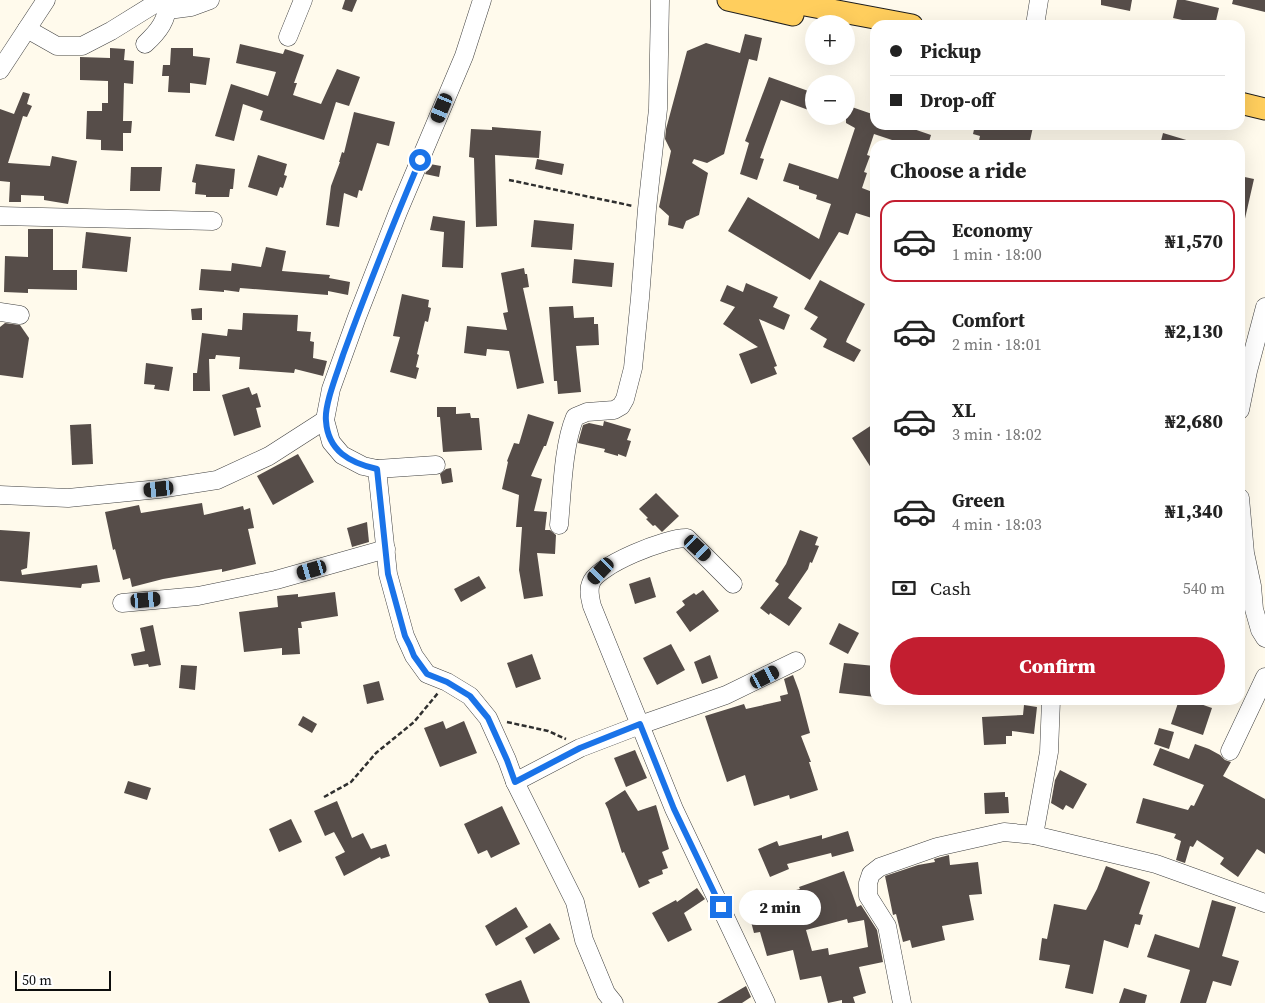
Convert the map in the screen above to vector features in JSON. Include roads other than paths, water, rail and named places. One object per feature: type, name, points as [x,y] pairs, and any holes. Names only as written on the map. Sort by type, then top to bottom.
[{"type":"main road","points":[[728,0],[805,17]]},
{"type":"main road","points":[[778,0],[885,20]]},
{"type":"main road","points":[[855,27],[870,29]]},
{"type":"main road","points":[[1245,92],[1265,96]]},
{"type":"main road","points":[[1245,105],[1265,109]]},
{"type":"street","points":[[0,70],[46,0]]},
{"type":"street","points":[[27,29],[57,46],[82,46],[165,3],[191,7],[210,0]]},
{"type":"street","points":[[288,37],[303,0]]},
{"type":"street","points":[[436,465],[377,469],[363,466],[342,455],[331,442],[325,420],[331,389],[357,318],[398,212],[464,56],[482,0]]},
{"type":"street","points":[[560,525],[564,468],[575,417],[587,412],[614,410],[621,406],[625,399],[633,368],[658,109],[660,0]]},
{"type":"street","points":[[1036,20],[1039,0]]},
{"type":"street","points":[[145,44],[159,31],[165,3]]},
{"type":"street","points":[[0,216],[213,221]]},
{"type":"street","points":[[1245,386],[1265,309]]},
{"type":"street","points":[[0,312],[20,315]]},
{"type":"street","points":[[0,495],[68,498],[159,489],[216,480],[269,456],[325,420]]},
{"type":"street","points":[[377,469],[388,574],[405,636],[414,656],[427,674],[447,682],[470,696],[488,718],[515,782],[575,902],[584,940],[606,992],[614,1003]]},
{"type":"street","points":[[733,584],[687,538],[679,538],[662,542],[601,571],[591,581],[589,594],[592,606],[674,809],[766,1003]]},
{"type":"street","points":[[122,603],[198,596],[276,580],[386,549]]},
{"type":"street","points":[[1245,552],[1246,588],[1260,630],[1265,638]]},
{"type":"street","points":[[515,782],[580,748],[640,724],[726,695],[796,661]]},
{"type":"street","points":[[1230,751],[1265,677]]},
{"type":"street","points":[[1034,835],[1049,752],[1051,705]]},
{"type":"street","points":[[902,1003],[887,926],[868,896],[868,883],[871,874],[880,867],[937,847],[1004,832],[1034,835],[1156,864],[1265,903]]}]
